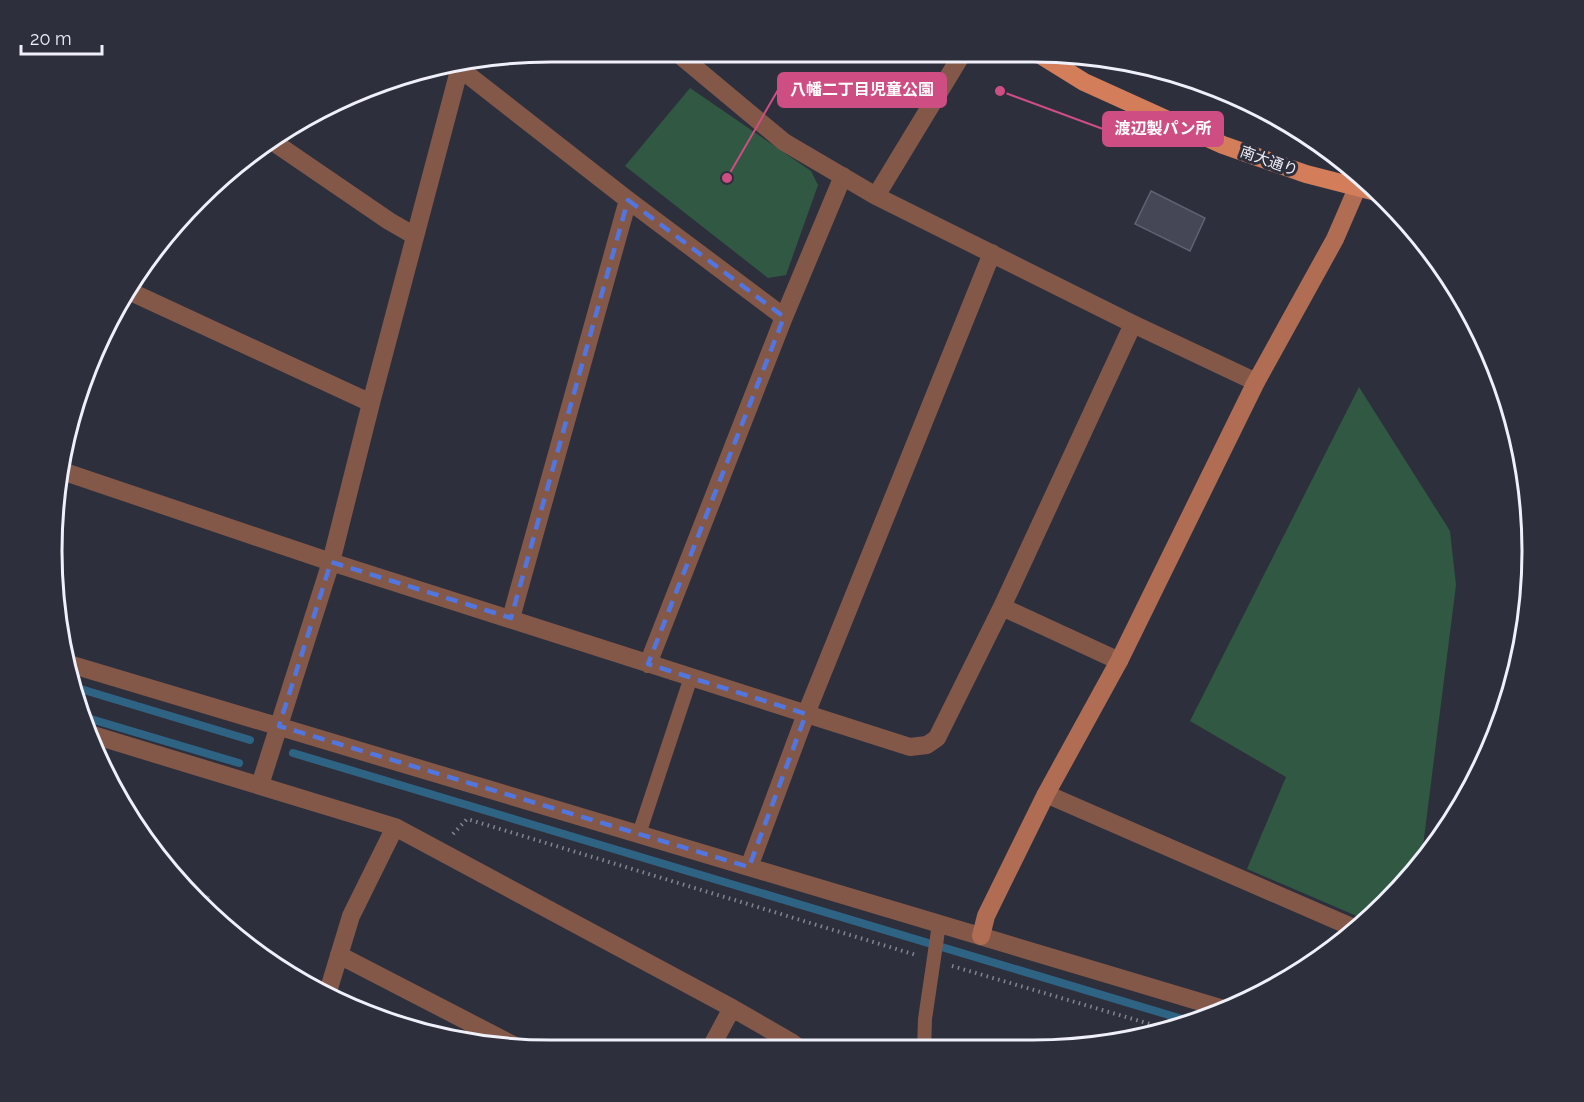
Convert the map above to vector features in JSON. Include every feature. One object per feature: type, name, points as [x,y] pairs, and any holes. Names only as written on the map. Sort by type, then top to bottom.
[{"type":"main road","name":"南大通り","points":[[1053,63],[1084,82],[1223,145],[1306,174],[1355,182]]},
{"type":"street","points":[[688,62],[784,142],[876,195],[1133,324],[1256,382]]},
{"type":"street","points":[[876,195],[957,62]]},
{"type":"street","points":[[464,70],[628,200],[784,317]]},
{"type":"street","points":[[260,785],[331,562],[457,71]]},
{"type":"street","points":[[277,145],[415,236]]},
{"type":"street","points":[[648,664],[784,317],[843,176]]},
{"type":"street","points":[[981,936],[986,916],[1046,794],[1119,661],[1256,382],[1335,239],[1358,185]]},
{"type":"street","points":[[511,618],[628,200]]},
{"type":"street","points":[[749,867],[806,714],[992,253]]},
{"type":"street","points":[[135,294],[371,403]]},
{"type":"street","points":[[68,473],[331,562],[910,747],[927,745],[937,738],[1002,607],[1133,324]]},
{"type":"street","points":[[1002,607],[1119,661]]},
{"type":"street","points":[[75,666],[749,867],[938,930],[981,936],[1212,1006]]},
{"type":"street","points":[[98,737],[395,827],[788,1040]]},
{"type":"street","points":[[1046,794],[1348,925]]},
{"type":"street","points":[[329,987],[351,916],[395,827]]},
{"type":"street","points":[[339,955],[498,1037]]},
{"type":"street","points":[[715,1040],[732,1008]]},
{"type":"lane","points":[[639,834],[691,677]]},
{"type":"lane","points":[[924,1040],[925,1019],[938,930]]},
{"type":"path","points":[[439,851],[467,819],[1155,1025]]},
{"type":"highlighted area","points":[[628,200],[784,317],[648,664],[806,714],[749,867],[279,726],[331,562],[511,618]]},
{"type":"green space","points":[[690,88],[811,171],[818,185],[786,275],[768,278],[625,166]]},
{"type":"green space","points":[[1359,387],[1450,531],[1456,585],[1423,846],[1401,874],[1358,917],[1247,869],[1286,777],[1190,721]]},
{"type":"building","points":[[1151,191],[1205,218],[1190,251],[1135,224]]},
{"type":"waterway","points":[[81,689],[250,740]]},
{"type":"waterway","points":[[91,719],[239,763]]},
{"type":"waterway","points":[[293,753],[1179,1018]]},
{"type":"place","name":"渡辺製パン所","points":[[1000,91]]},
{"type":"place","name":"八幡二丁目児童公園","points":[[727,178]]}]
